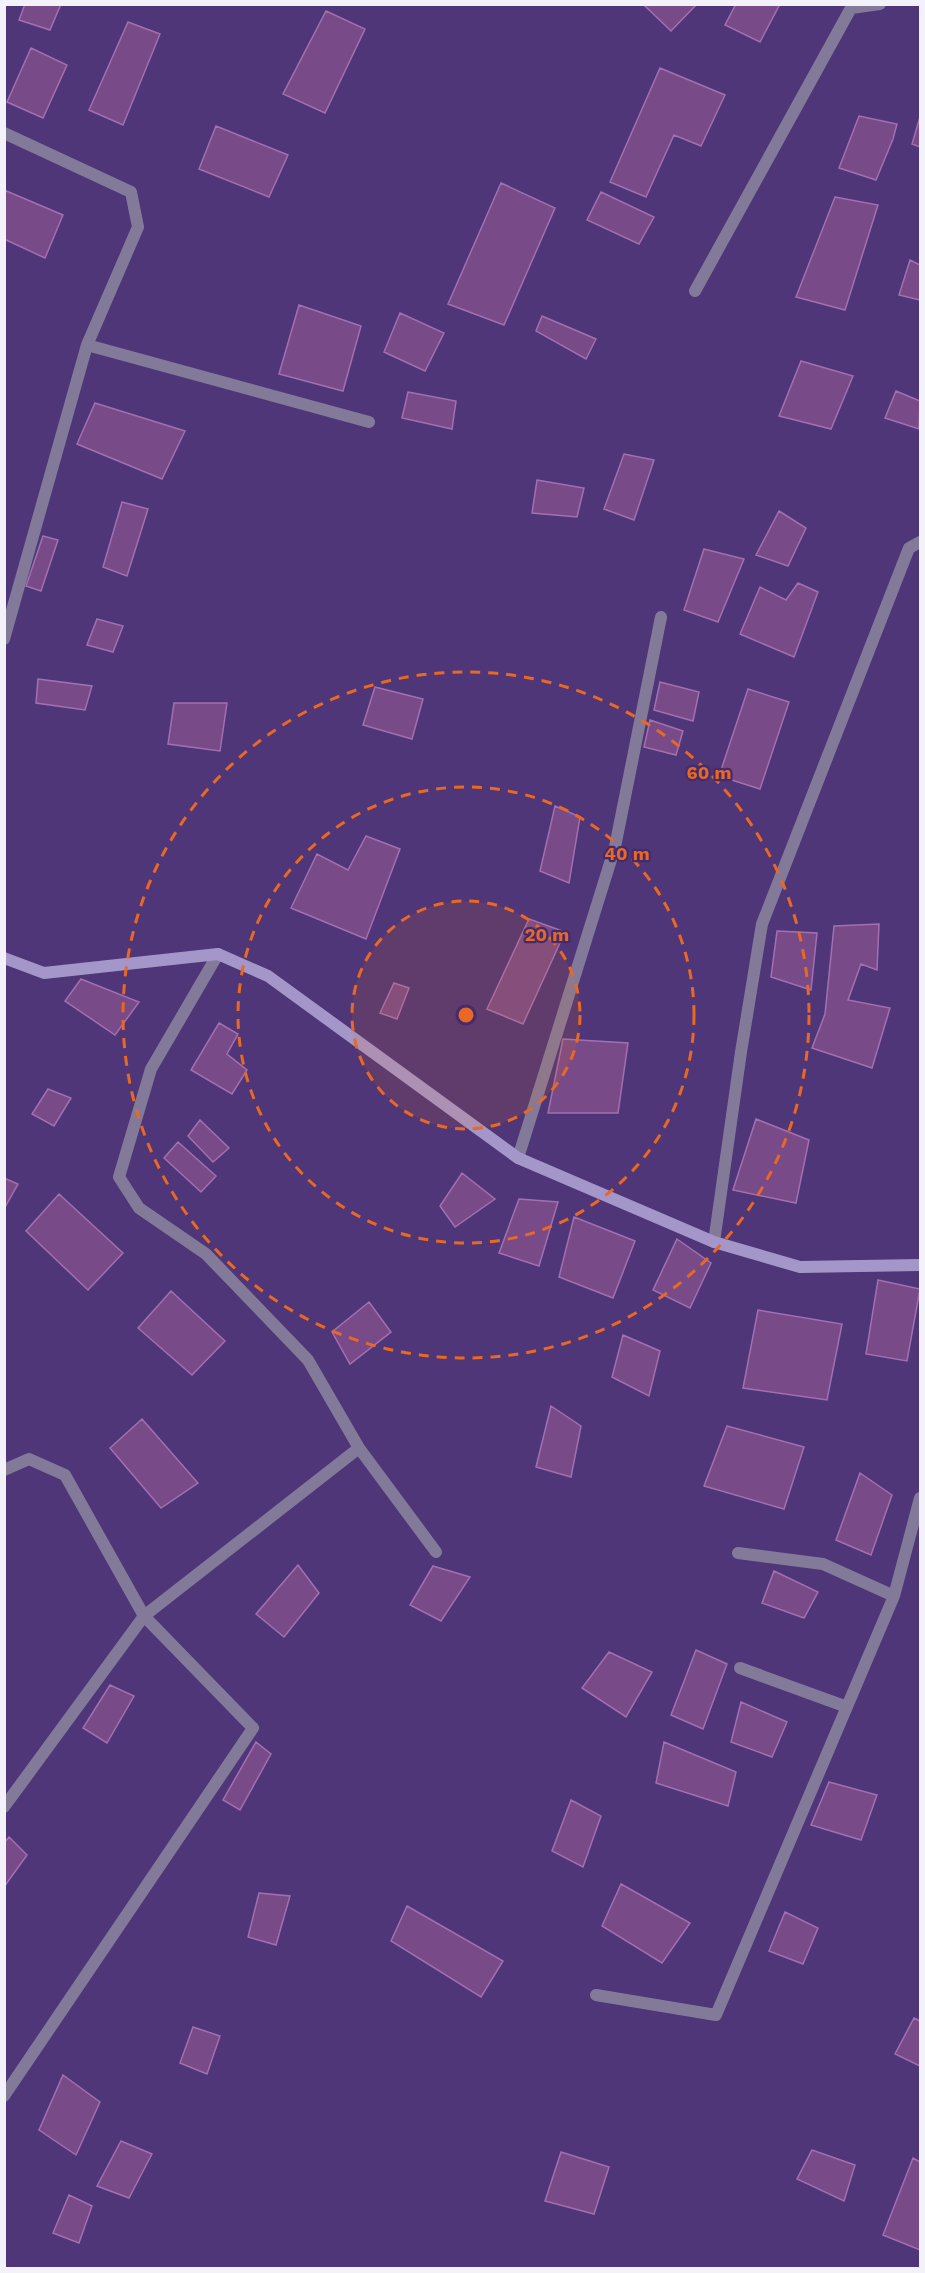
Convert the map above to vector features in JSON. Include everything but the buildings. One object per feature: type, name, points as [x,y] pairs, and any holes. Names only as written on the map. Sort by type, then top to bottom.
[{"type":"street","points":[[694,291],[851,8],[879,4]]},
{"type":"street","points":[[4,133],[130,192],[138,227],[87,345],[4,639]]},
{"type":"street","points":[[87,345],[369,422]]},
{"type":"street","points":[[714,1242],[762,924],[909,548],[921,542]]},
{"type":"street","points":[[518,1158],[615,847],[661,617]]},
{"type":"street","points":[[4,958],[44,973],[218,954],[268,976],[518,1158],[714,1242],[800,1267],[921,1265]]},
{"type":"street","points":[[218,954],[151,1069],[120,1177],[139,1208],[206,1254],[308,1360],[359,1448],[436,1552]]},
{"type":"street","points":[[4,1807],[144,1616],[359,1448]]},
{"type":"street","points":[[4,1470],[28,1459],[65,1475],[144,1616],[253,1728],[4,2096]]},
{"type":"street","points":[[596,1995],[716,2015],[894,1596],[921,1498]]},
{"type":"street","points":[[738,1553],[823,1564],[894,1596]]},
{"type":"street","points":[[740,1668],[847,1707]]}]
